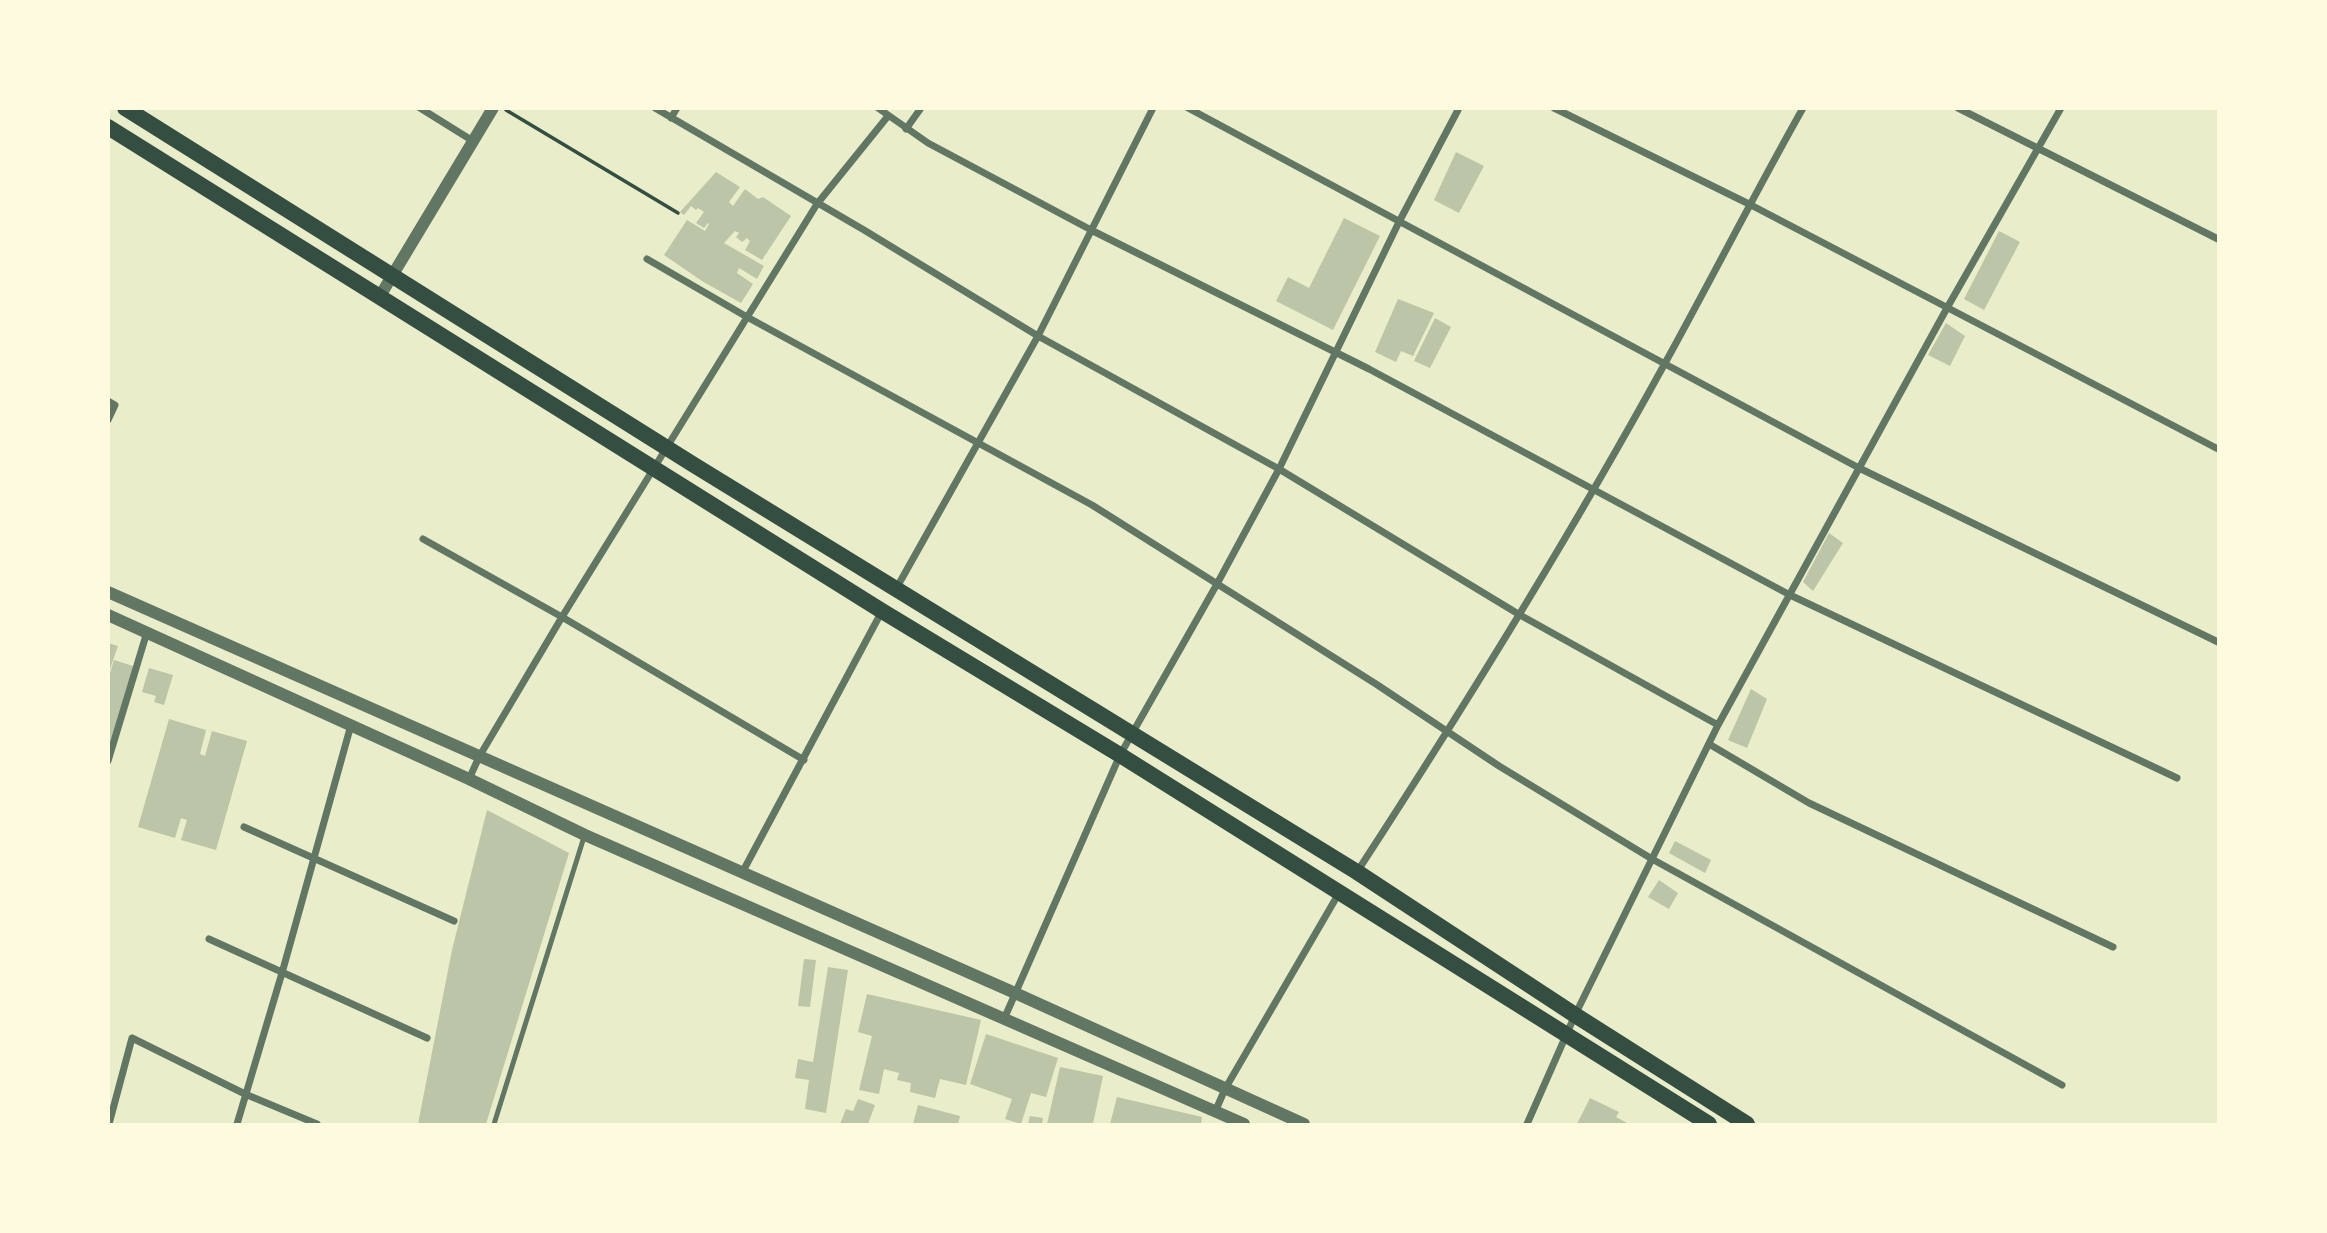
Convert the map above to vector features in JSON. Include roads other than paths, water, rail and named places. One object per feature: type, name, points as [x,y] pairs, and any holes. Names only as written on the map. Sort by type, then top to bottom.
[{"type":"main road","points":[[125,108],[667,448],[1357,872],[1747,1125]]},
{"type":"main road","points":[[108,127],[882,611],[1120,755],[1709,1125]]},
{"type":"street","points":[[420,108],[473,141]]},
{"type":"street","points":[[380,296],[493,108]]},
{"type":"street","points":[[655,108],[1038,336],[1279,469],[1520,615],[1718,725]]},
{"type":"street","points":[[671,118],[677,108]]},
{"type":"street","points":[[878,108],[928,143],[1093,231],[1336,352],[1790,595],[2177,778]]},
{"type":"street","points":[[906,129],[921,108]]},
{"type":"street","points":[[896,590],[1038,336],[1153,108]]},
{"type":"street","points":[[1188,108],[1859,468],[2218,642]]},
{"type":"street","points":[[1004,1019],[1120,755],[1133,736],[1279,469],[1399,222],[1459,108]]},
{"type":"street","points":[[1554,108],[1749,204],[2218,449]]},
{"type":"street","points":[[1357,872],[1520,615],[1664,365],[1803,108]]},
{"type":"street","points":[[1958,108],[2218,239]]},
{"type":"street","points":[[1527,1125],[1574,1015],[1718,725],[1947,308],[2062,108]]},
{"type":"street","points":[[469,779],[479,757],[562,617],[817,204],[888,116]]},
{"type":"street","points":[[647,259],[747,317],[1092,505],[1652,859],[2063,1085]]},
{"type":"street","points":[[108,420],[112,403]]},
{"type":"street","points":[[423,538],[804,760]]},
{"type":"street","points":[[108,592],[1015,993],[1304,1125]]},
{"type":"street","points":[[742,873],[882,611]]},
{"type":"street","points":[[108,615],[469,779],[585,835],[1244,1125]]},
{"type":"street","points":[[108,761],[146,632]]},
{"type":"street","points":[[237,1125],[351,725]]},
{"type":"street","points":[[1709,744],[1809,803],[2113,947]]},
{"type":"street","points":[[244,827],[454,921]]},
{"type":"street","points":[[1215,1112],[1225,1089],[1339,892]]},
{"type":"street","points":[[209,939],[427,1038]]},
{"type":"street","points":[[109,1125],[132,1038],[245,1094],[317,1125]]},
{"type":"lane","points":[[494,1125],[585,835]]}]
